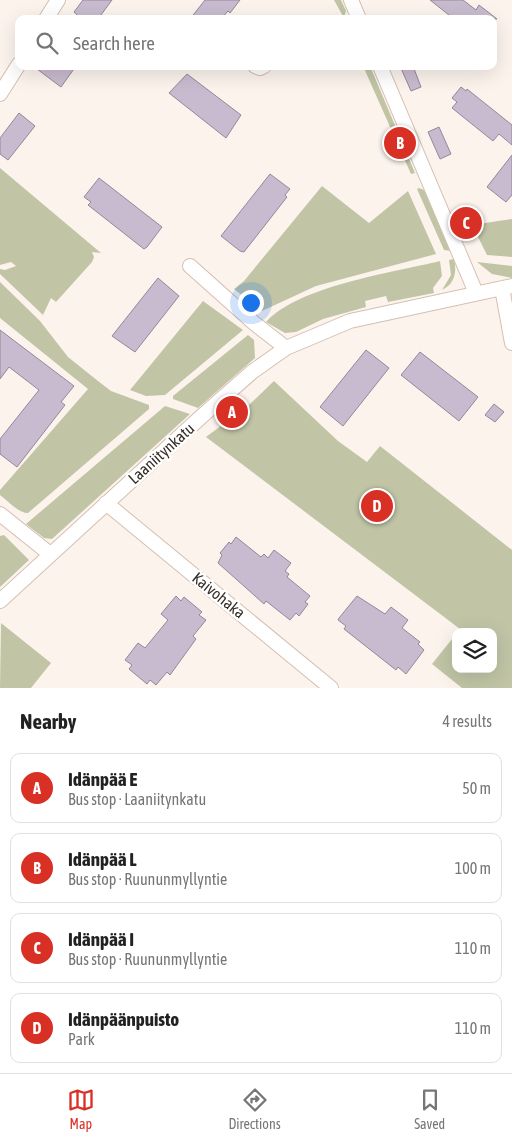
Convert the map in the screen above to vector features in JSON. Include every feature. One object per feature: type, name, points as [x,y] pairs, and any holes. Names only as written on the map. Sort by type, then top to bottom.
[{"type":"street","points":[[49,15],[58,0]]},
{"type":"street","points":[[351,0],[357,15]]},
{"type":"street","points":[[0,94],[15,70]]},
{"type":"street","points":[[382,70],[476,293]]},
{"type":"street","points":[[190,266],[254,323],[286,348]]},
{"type":"street","points":[[507,287],[512,343]]},
{"type":"street","name":"Laaniitynkatu","points":[[0,601],[252,372],[286,348],[350,321],[507,287]]},
{"type":"street","name":"Kaivohaka","points":[[106,503],[331,688]]},
{"type":"street","points":[[0,514],[50,554]]},
{"type":"green space","points":[[334,0],[341,0],[346,11],[345,15],[342,15]]},
{"type":"green space","points":[[365,70],[372,70],[415,173],[411,174]]},
{"type":"green space","points":[[0,168],[101,253],[92,252],[94,257],[92,262],[56,302],[51,298],[43,315],[0,274],[0,269],[5,270],[16,266],[11,262],[0,265]]},
{"type":"green space","points":[[322,186],[369,223],[408,191],[436,254],[316,286],[262,311],[234,289],[244,281]]},
{"type":"green space","points":[[417,189],[424,190],[451,251],[444,250]]},
{"type":"green space","points":[[512,219],[512,257],[487,255],[472,225]]},
{"type":"green space","points":[[454,259],[454,277],[450,284],[442,290],[451,275],[449,260]]},
{"type":"green space","points":[[440,261],[442,276],[433,288],[434,293],[388,302],[386,296],[365,301],[366,307],[323,319],[296,332],[285,333],[266,322],[281,310],[300,299],[323,290],[372,276]]},
{"type":"green space","points":[[477,262],[512,266],[512,278],[492,274]]},
{"type":"green space","points":[[0,282],[40,321],[68,357],[111,391],[149,405],[149,409],[28,513],[13,506],[0,495],[0,490],[88,389],[0,318]]},
{"type":"green space","points":[[203,301],[243,330],[165,395],[146,396],[130,390]]},
{"type":"green space","points":[[248,335],[254,340],[255,358],[198,408],[173,399],[173,396]]},
{"type":"green space","points":[[274,381],[338,441],[367,462],[380,446],[512,550],[512,688],[462,688],[432,664],[452,639],[452,673],[497,673],[497,628],[459,628],[206,437],[249,405]]},
{"type":"green space","points":[[165,406],[190,414],[52,539],[44,538],[26,524]]},
{"type":"green space","points":[[4,535],[29,560],[0,587],[0,536]]},
{"type":"green space","points":[[1,623],[51,663],[31,688],[0,688]]},
{"type":"building","points":[[83,0],[112,0],[101,15],[77,15],[74,12]]},
{"type":"building","points":[[205,0],[240,0],[230,13],[228,11],[224,15],[193,15]]},
{"type":"building","points":[[430,0],[463,0],[476,10],[479,5],[492,15],[449,15]]},
{"type":"building","points":[[38,70],[73,70],[61,87]]},
{"type":"building","points":[[402,70],[415,70],[421,87],[411,91]]},
{"type":"building","points":[[187,74],[241,115],[226,138],[169,93]]},
{"type":"building","points":[[461,87],[466,91],[467,89],[512,125],[512,145],[499,134],[493,141],[452,108],[457,102],[452,98]]},
{"type":"building","points":[[19,113],[35,126],[8,160],[0,154],[0,138]]},
{"type":"building","points":[[439,127],[451,154],[440,159],[428,132]]},
{"type":"building","points":[[512,155],[512,195],[506,202],[487,187]]},
{"type":"building","points":[[270,174],[290,189],[285,195],[287,197],[244,252],[240,251],[221,236]]},
{"type":"building","points":[[99,178],[162,227],[144,249],[88,205],[91,202],[84,197]]},
{"type":"building","points":[[158,278],[179,296],[135,352],[112,336]]},
{"type":"building","points":[[0,330],[74,386],[61,402],[65,405],[17,467],[0,454],[0,439],[39,390],[9,367],[0,379]]},
{"type":"building","points":[[366,350],[389,368],[343,426],[320,407]]},
{"type":"building","points":[[420,352],[478,397],[459,421],[401,375]]},
{"type":"building","points":[[494,404],[504,412],[495,422],[485,415]]},
{"type":"building","points":[[236,537],[261,557],[264,554],[268,558],[274,550],[291,563],[285,571],[289,574],[287,577],[310,596],[305,602],[308,604],[299,616],[296,613],[290,620],[266,601],[264,604],[218,563],[222,555],[220,553]]},
{"type":"building","points":[[176,596],[181,601],[184,597],[202,612],[199,615],[206,620],[193,636],[196,639],[170,675],[167,672],[156,685],[150,680],[147,684],[129,669],[132,665],[125,660],[138,643],[145,648],[168,620],[161,614]]},
{"type":"building","points":[[357,596],[385,614],[391,607],[408,620],[402,628],[420,642],[418,644],[424,650],[406,674],[398,667],[396,670],[344,629],[346,626],[338,620]]},
{"type":"place","name":"Idänpää L","points":[[400,143]]},
{"type":"place","name":"Idänpää I","points":[[466,223]]},
{"type":"place","name":"Idänpää E","points":[[232,412]]},
{"type":"place","name":"Idänpäänpuisto","points":[[377,506]]}]
